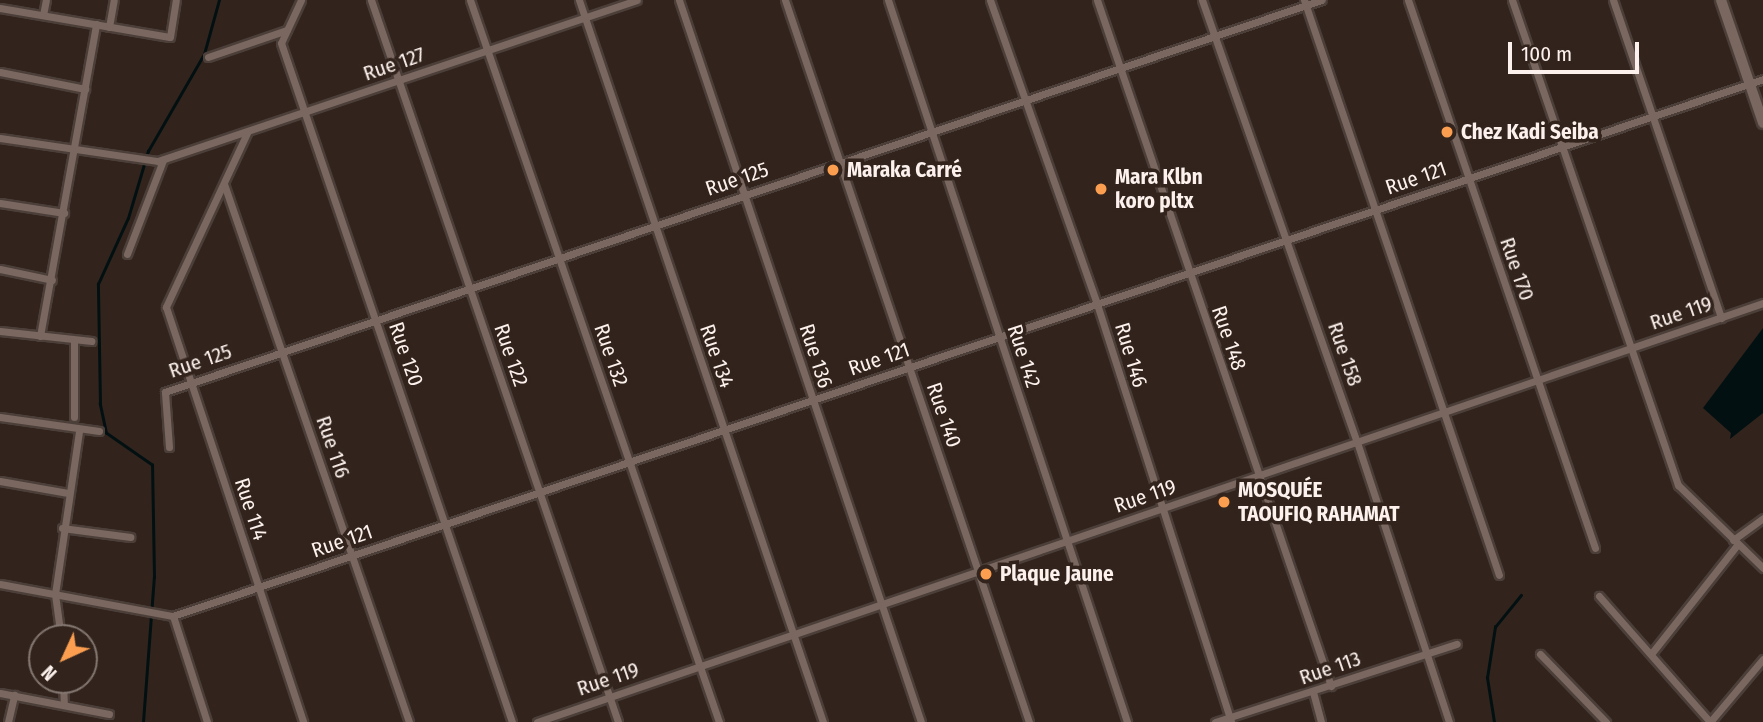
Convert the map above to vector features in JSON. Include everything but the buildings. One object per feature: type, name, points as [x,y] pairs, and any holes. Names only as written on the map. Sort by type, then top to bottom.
[{"type":"street","points":[[43,15],[46,0]]},
{"type":"street","points":[[109,27],[114,0]]},
{"type":"street","points":[[0,8],[170,37],[176,0]]},
{"type":"street","name":"Rue 120","points":[[301,0],[281,43],[512,722]]},
{"type":"street","name":"Rue 122","points":[[371,0],[618,722]]},
{"type":"street","name":"Rue 132","points":[[470,0],[719,722]]},
{"type":"street","name":"Rue 134","points":[[579,0],[823,722]]},
{"type":"street","name":"Rue 127","points":[[0,138],[75,152],[139,160],[163,160],[636,0]]},
{"type":"street","name":"Rue 136","points":[[680,0],[884,604],[921,722]]},
{"type":"street","name":"Rue 140","points":[[785,0],[838,164],[910,367],[1029,722]]},
{"type":"street","name":"Rue 142","points":[[888,0],[1127,722]]},
{"type":"street","name":"Rue 146","points":[[989,0],[1097,304],[1160,509],[1230,721]]},
{"type":"street","name":"Rue 148","points":[[1097,0],[1331,686]]},
{"type":"street","name":"Rue 158","points":[[1202,0],[1357,442],[1449,722]]},
{"type":"street","name":"Rue 125","points":[[169,447],[165,392],[1214,36],[1304,3],[1321,0]]},
{"type":"street","name":"Rue 170","points":[[1408,0],[1595,548]]},
{"type":"street","points":[[1512,0],[1678,485],[1763,568]]},
{"type":"street","points":[[1613,0],[1721,318]]},
{"type":"street","points":[[1721,0],[1763,123]]},
{"type":"street","points":[[1304,3],[1499,575]]},
{"type":"street","points":[[40,336],[96,24]]},
{"type":"street","points":[[208,57],[287,30]]},
{"type":"street","points":[[0,72],[85,89]]},
{"type":"street","name":"Rue 121","points":[[0,584],[173,616],[1763,79]]},
{"type":"street","points":[[224,183],[247,133]]},
{"type":"street","points":[[127,254],[163,160]]},
{"type":"street","name":"Rue 114","points":[[224,183],[166,307],[303,722]]},
{"type":"street","name":"Rue 116","points":[[224,183],[409,722]]},
{"type":"street","points":[[0,203],[64,213]]},
{"type":"street","points":[[0,269],[52,280]]},
{"type":"street","name":"Rue 119","points":[[537,722],[1763,303]]},
{"type":"street","points":[[0,331],[91,341]]},
{"type":"street","points":[[74,341],[74,417]]},
{"type":"street","points":[[0,417],[79,431],[99,431]]},
{"type":"street","points":[[59,624],[55,594],[62,528],[79,431]]},
{"type":"street","points":[[0,481],[68,493]]},
{"type":"street","points":[[1651,654],[1735,542],[1763,518]]},
{"type":"street","points":[[62,528],[130,537]]},
{"type":"street","points":[[1599,596],[1710,722],[1763,659]]},
{"type":"street","points":[[173,616],[207,722]]},
{"type":"street","name":"Rue 113","points":[[1215,722],[1230,721],[1457,644]]},
{"type":"street","points":[[1540,654],[1604,720]]},
{"type":"street","points":[[1313,692],[1321,722]]},
{"type":"street","points":[[0,693],[64,703],[109,714]]},
{"type":"street","points":[[64,694],[64,703]]},
{"type":"street","points":[[8,722],[14,695]]},
{"type":"street","points":[[1591,722],[1604,720]]},
{"type":"shaded area","points":[[1763,328],[1763,413],[1730,439],[1731,433],[1703,408]]},
{"type":"waterway","points":[[143,722],[154,577],[152,465],[106,433],[100,404],[98,284],[128,218],[148,151],[204,54],[219,0]]},
{"type":"waterway","points":[[1494,722],[1487,678],[1495,627],[1521,595]]},
{"type":"place","name":"Chez Kadi Seiba","points":[[1447,132]]},
{"type":"place","name":"Maraka Carré","points":[[833,170]]},
{"type":"place","name":"Mara Klbn koro pltx","points":[[1101,189]]},
{"type":"place","name":"MOSQUÉE TAOUFIQ RAHAMAT","points":[[1224,502]]},
{"type":"place","name":"Plaque Jaune","points":[[986,574]]}]
